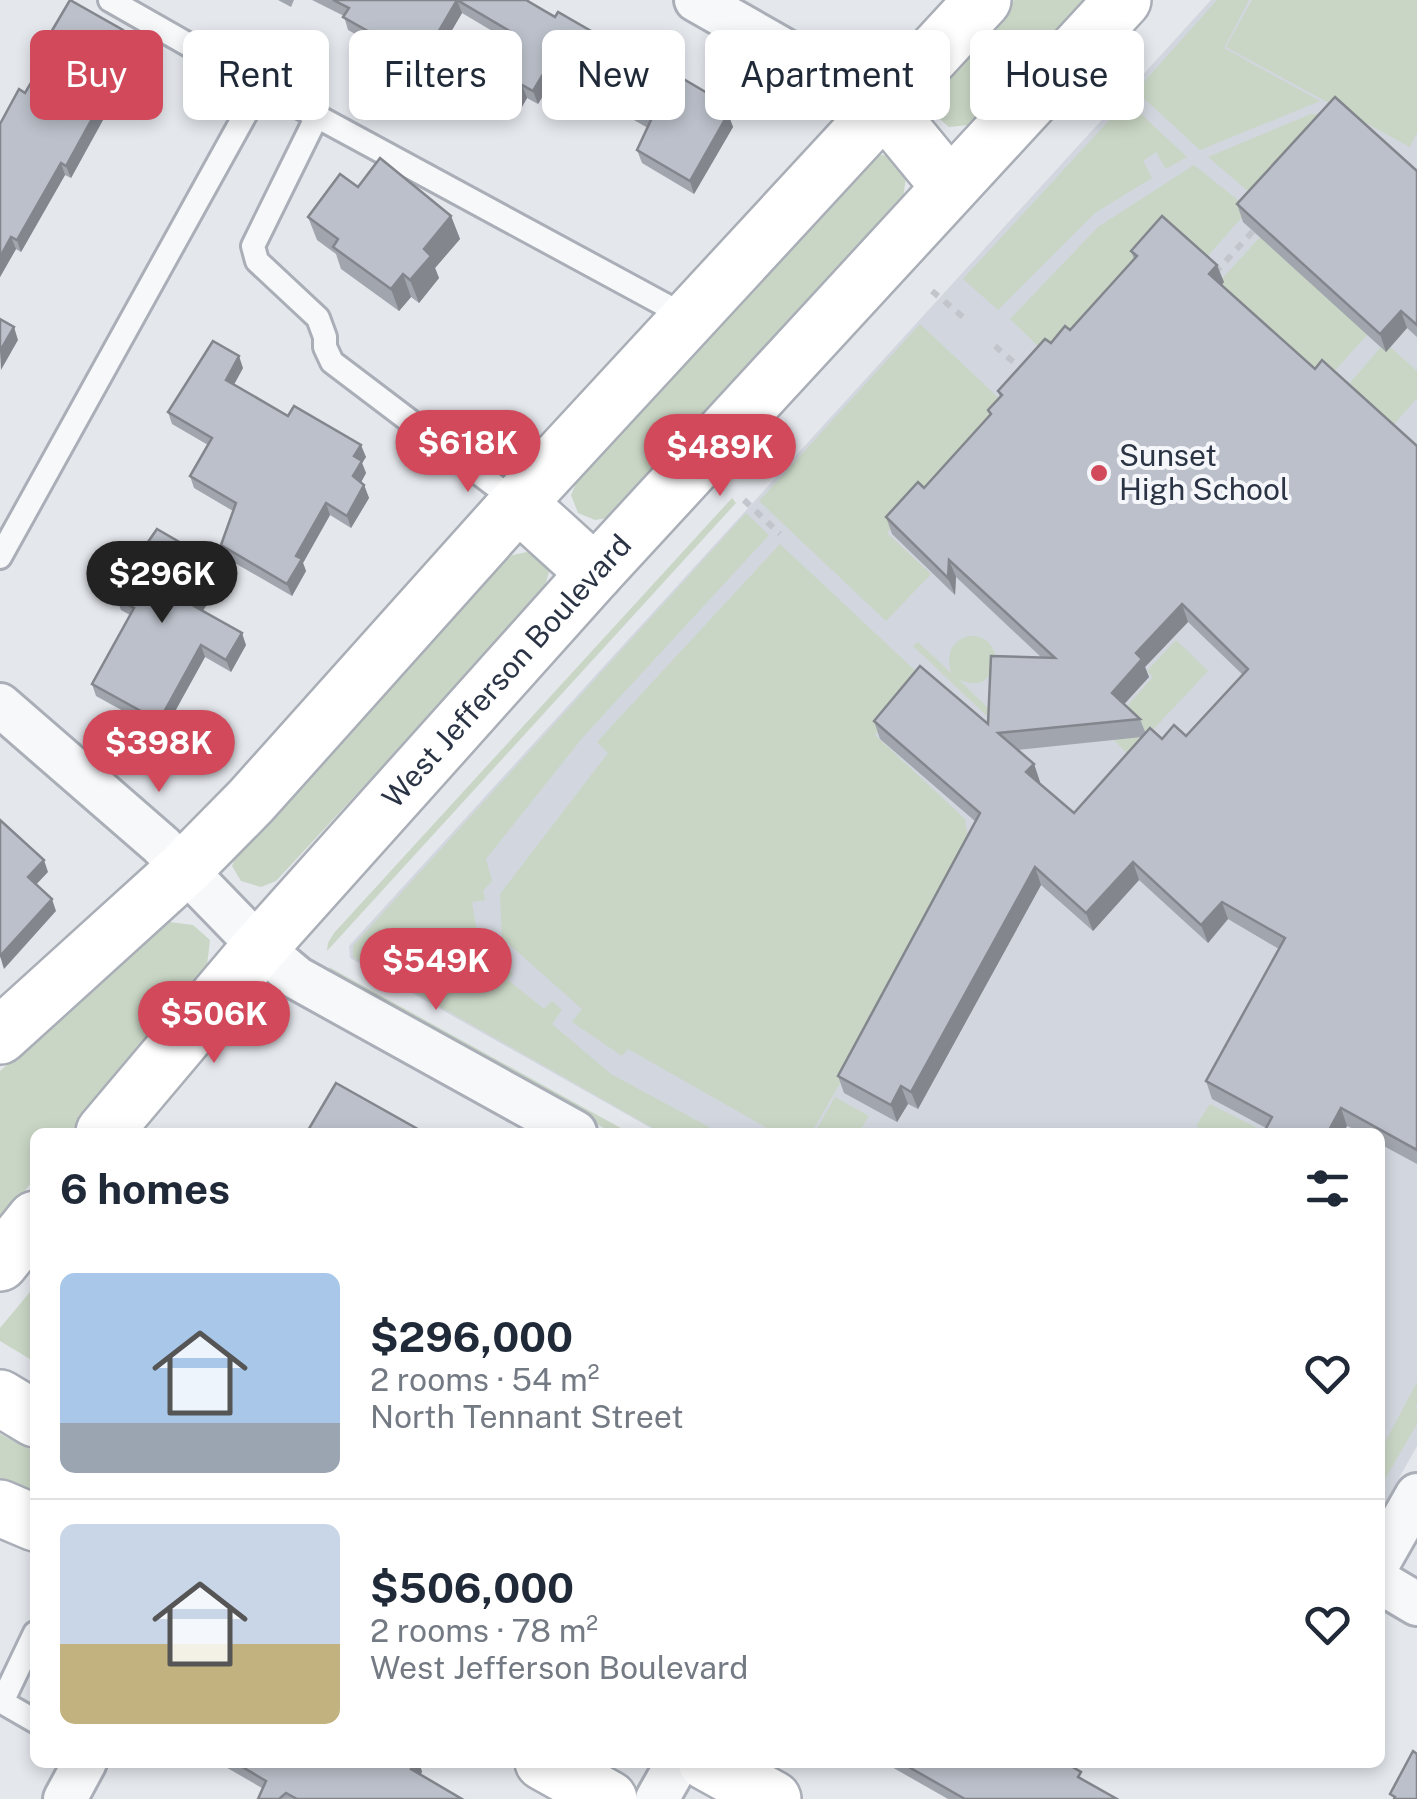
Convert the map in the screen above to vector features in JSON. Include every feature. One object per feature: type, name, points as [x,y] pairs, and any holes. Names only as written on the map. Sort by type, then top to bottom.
[{"type":"main road","points":[[950,36],[983,0]]},
{"type":"main road","name":"West Jefferson Boulevard","points":[[107,1128],[260,947],[594,573],[1123,0]]},
{"type":"main road","points":[[0,1036],[184,868],[251,801],[518,503],[872,120]]},
{"type":"main road","points":[[895,120],[949,186]]},
{"type":"main road","points":[[518,503],[594,573]]},
{"type":"main road","points":[[0,1263],[30,1225]]},
{"type":"main road","points":[[0,1398],[30,1416]]},
{"type":"main road","points":[[0,1508],[30,1522]]},
{"type":"main road","points":[[554,1768],[608,1799]]},
{"type":"main road","points":[[717,1768],[772,1799]]},
{"type":"street","points":[[696,0],[749,30]]},
{"type":"street","points":[[0,706],[161,845],[260,947],[297,978],[568,1128]]},
{"type":"street","points":[[1385,1551],[1417,1495]]},
{"type":"street","points":[[1385,1585],[1417,1604]]},
{"type":"street","points":[[65,1799],[82,1768]]},
{"type":"street","points":[[658,1799],[675,1768]]},
{"type":"lane","points":[[110,0],[183,42]]},
{"type":"lane","points":[[0,557],[242,120]]},
{"type":"lane","points":[[315,120],[253,246],[257,262],[318,318],[332,362],[518,503]]},
{"type":"lane","points":[[324,120],[689,318]]},
{"type":"lane","points":[[30,1643],[2,1702],[30,1718]]},
{"type":"path","points":[[1214,274],[1253,231]]},
{"type":"path","points":[[932,291],[963,317]]},
{"type":"path","points":[[995,346],[1032,378]]},
{"type":"path","points":[[744,500],[780,534]]},
{"type":"shaded area","name":"Sunset High School","points":[[1211,0],[1417,0],[1417,1446],[1385,1503],[1385,1128],[651,1128],[350,958],[349,946],[1102,120],[1144,120],[1144,74]]},
{"type":"green space","points":[[1014,0],[1084,0],[1061,30],[987,30]]},
{"type":"green space","points":[[1217,0],[1249,0],[1224,48],[1320,101],[1200,150],[1144,98],[1144,82]]},
{"type":"green space","points":[[1252,0],[1417,0],[1417,133],[1410,147],[1226,47]]},
{"type":"green space","points":[[970,48],[970,120],[974,120],[969,125],[949,127],[941,120],[950,120],[950,70]]},
{"type":"green space","points":[[1311,114],[1325,114],[1256,198],[1208,157]]},
{"type":"green space","points":[[1144,117],[1187,157],[1166,169],[1156,152],[1143,161],[1152,178],[1095,213],[998,310],[963,279],[1109,120],[1144,120]]},
{"type":"green space","points":[[871,155],[900,160],[906,178],[903,198],[615,517],[595,520],[578,513],[571,495],[580,475]]},
{"type":"green space","points":[[1194,165],[1249,209],[1207,257],[1132,276],[1046,354],[1010,319],[1098,227]]},
{"type":"green space","points":[[1260,237],[1368,334],[1321,386],[1216,292],[1221,280]]},
{"type":"green space","points":[[920,324],[1004,403],[887,533],[931,574],[886,621],[759,501]]},
{"type":"green space","points":[[1381,347],[1390,347],[1417,371],[1417,398],[1389,430],[1343,391]]},
{"type":"green space","points":[[732,498],[736,503],[327,951],[334,933]]},
{"type":"green space","points":[[746,513],[769,535],[583,737],[486,859],[492,881],[483,891],[485,900],[472,902],[479,948],[487,948],[513,973],[508,980],[544,1009],[552,1001],[562,1010],[552,1024],[611,1074],[711,1128],[653,1128],[353,957],[353,946]]},
{"type":"green space","points":[[780,544],[923,678],[875,735],[965,819],[971,855],[814,1128],[767,1128],[628,1049],[622,1056],[572,1022],[582,1009],[502,938],[500,894],[608,753],[597,742]]},
{"type":"green space","points":[[527,552],[542,561],[549,572],[543,593],[276,881],[261,887],[241,881],[232,866],[240,846],[503,557]]},
{"type":"green space","points":[[969,636],[987,641],[996,657],[984,680],[959,680],[993,713],[988,717],[913,646],[918,642],[951,673],[951,650]]},
{"type":"green space","points":[[1176,640],[1208,671],[1129,755],[1105,731],[1153,677],[1147,671]]},
{"type":"green space","points":[[170,922],[193,925],[210,940],[207,965],[75,1128],[30,1128],[30,1184],[0,1222],[0,1071]]},
{"type":"green space","points":[[329,967],[621,1128],[604,1128],[338,979]]},
{"type":"green space","points":[[835,1097],[869,1116],[862,1128],[817,1128]]},
{"type":"green space","points":[[1210,1104],[1257,1128],[1200,1128],[1196,1126]]},
{"type":"green space","points":[[30,1292],[30,1359],[0,1341],[0,1328]]},
{"type":"green space","points":[[1417,1382],[1417,1424],[1385,1479],[1385,1443]]},
{"type":"green space","points":[[0,1434],[30,1449],[30,1492],[0,1479]]},
{"type":"building","points":[[70,0],[123,30],[52,30]]},
{"type":"building","points":[[333,0],[457,0],[439,30],[366,30],[343,17],[349,8]]},
{"type":"building","points":[[457,0],[526,0],[589,30],[542,30],[542,76],[533,91],[522,85],[522,30],[508,30]]},
{"type":"building","points":[[685,80],[705,92],[705,120],[725,120],[690,181],[637,150],[651,120],[685,120]]},
{"type":"building","points":[[30,85],[30,120],[91,120],[66,166],[61,163],[17,240],[11,237],[0,257],[0,124],[19,89],[25,93]]},
{"type":"building","points":[[1335,97],[1417,171],[1417,325],[1401,311],[1380,334],[1237,204]]},
{"type":"building","points":[[380,158],[451,216],[424,249],[431,256],[410,280],[403,274],[391,289],[333,247],[338,239],[308,217],[340,174],[358,187]]},
{"type":"building","points":[[1162,216],[1217,265],[1209,274],[1315,369],[1322,360],[1417,446],[1417,1150],[1385,1132],[1385,1128],[1377,1128],[1341,1108],[1330,1128],[1266,1128],[1272,1117],[1206,1081],[1285,938],[1222,902],[1201,925],[1133,862],[1086,913],[1035,867],[911,1092],[901,1086],[891,1105],[838,1076],[980,813],[874,721],[920,666],[988,724],[991,656],[1055,658],[949,560],[948,578],[886,517],[918,482],[924,488],[991,414],[988,410],[1002,395],[998,391],[1045,339],[1051,343],[1065,326],[1070,330],[1137,256],[1131,251]],"holes":[[[1182,604],[1248,669],[1186,736],[1174,725],[1162,739],[1150,728],[1074,813],[1026,772],[1034,764],[998,733],[1140,719],[1112,693],[1142,659],[1136,653]]]},
{"type":"building","points":[[0,319],[14,327],[0,351]]},
{"type":"building","points":[[213,341],[239,356],[226,380],[288,416],[294,406],[361,445],[354,456],[362,461],[353,476],[364,485],[347,516],[326,503],[296,556],[302,559],[287,584],[221,545],[236,503],[190,476],[212,438],[168,412]]},
{"type":"building","points":[[157,529],[219,565],[194,606],[242,633],[226,660],[201,645],[159,721],[92,684],[134,608],[116,598],[125,584],[121,581]]},
{"type":"building","points":[[0,820],[44,860],[28,877],[52,899],[0,956]]},
{"type":"building","points":[[336,1083],[416,1128],[309,1128]]},
{"type":"building","points":[[1413,1751],[1417,1754],[1417,1799],[1394,1799],[1390,1794]]},
{"type":"building","points":[[244,1768],[412,1768],[462,1799],[297,1799],[286,1793],[279,1799],[258,1799],[266,1781]]},
{"type":"building","points":[[911,1768],[1074,1768],[1081,1772],[1078,1777],[1117,1799],[965,1799]]},
{"type":"place","name":"Sunset High School","points":[[1099,473]]}]
